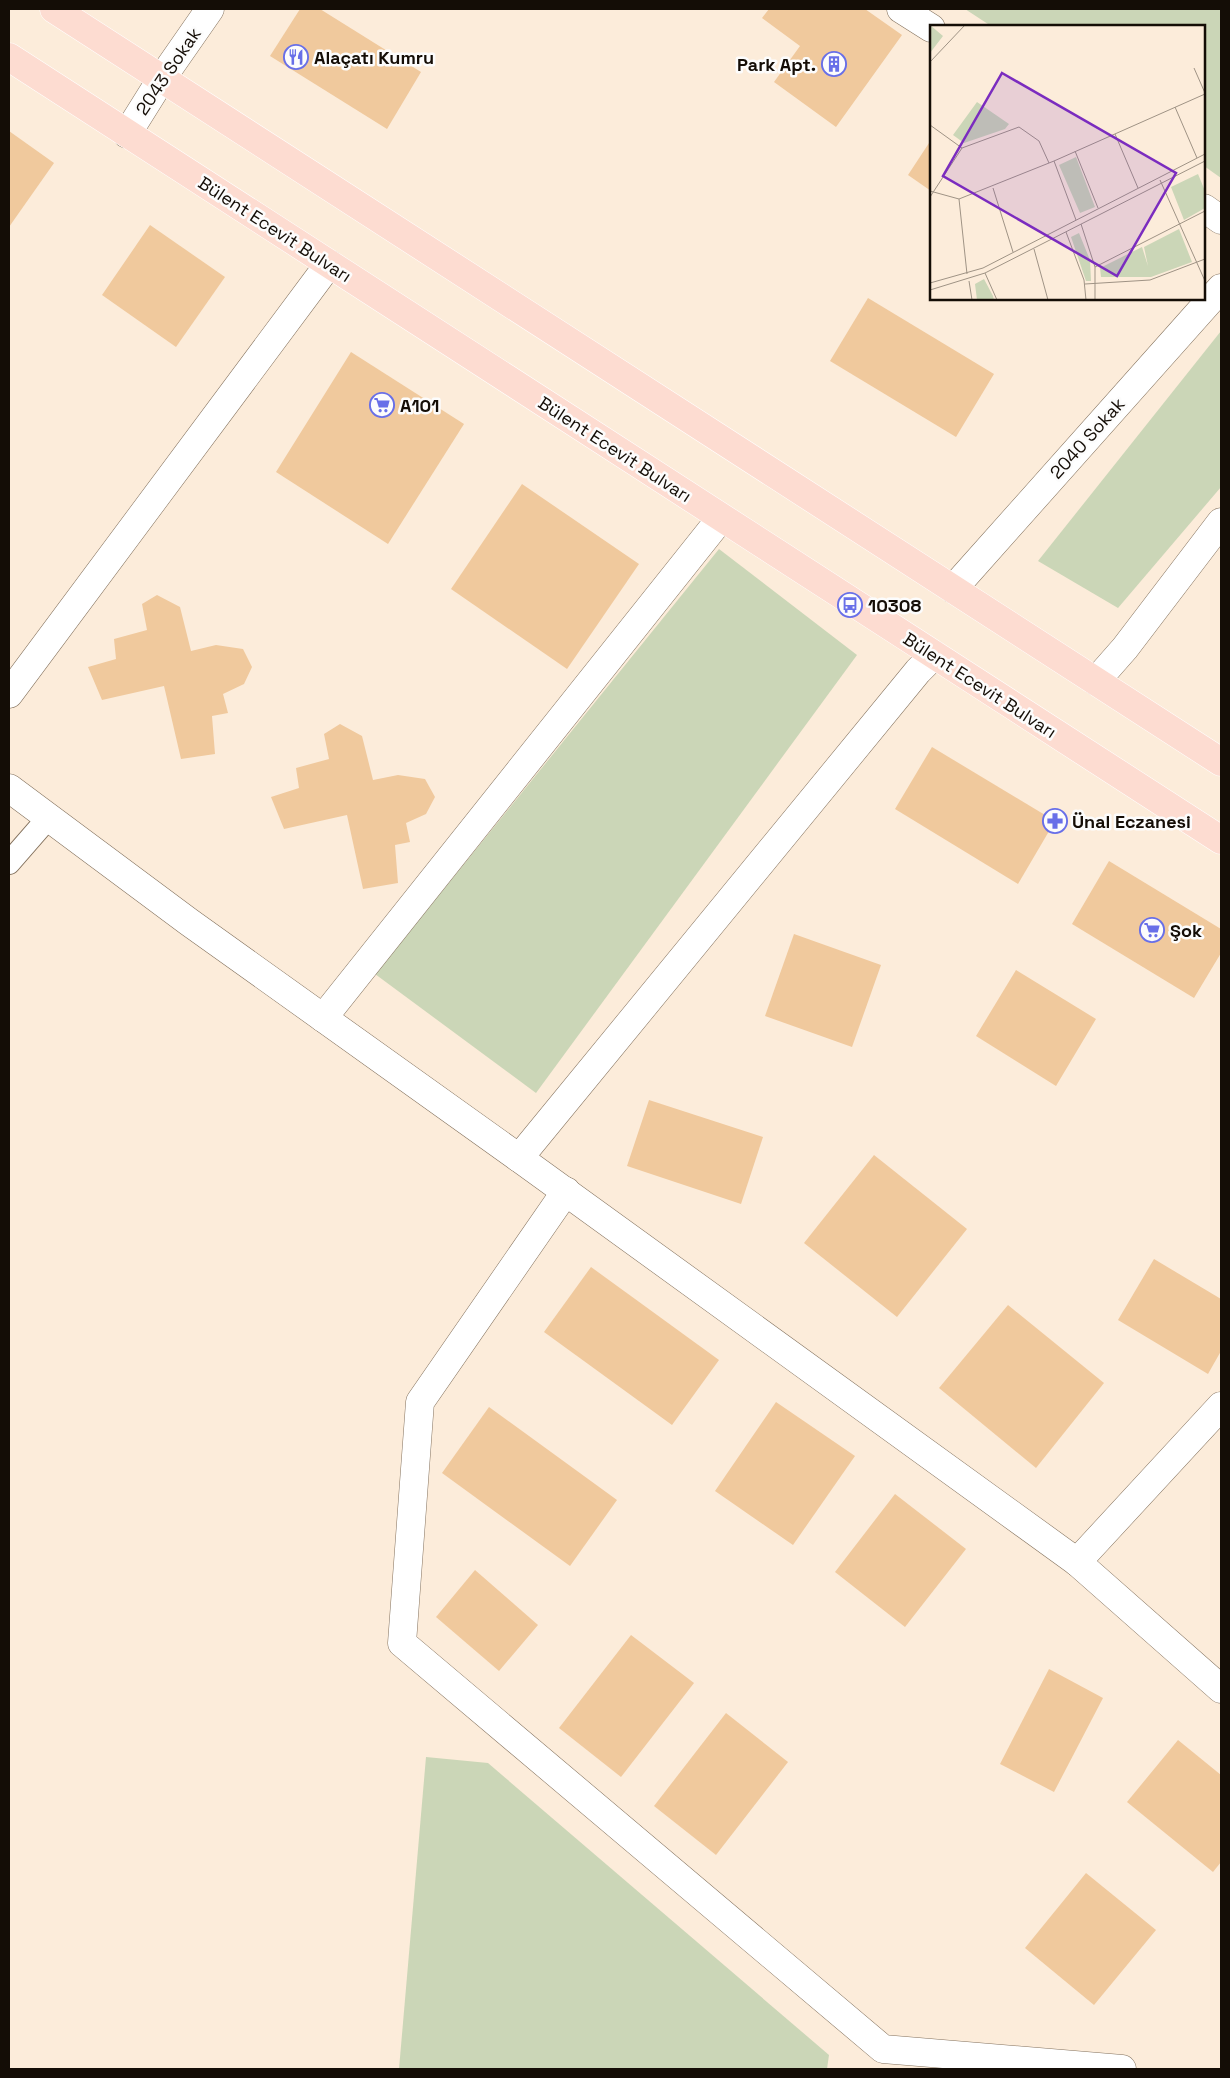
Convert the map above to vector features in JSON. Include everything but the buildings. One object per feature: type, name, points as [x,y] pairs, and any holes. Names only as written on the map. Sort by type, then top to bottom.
[{"type":"main road","points":[[54,9],[1221,762]]},
{"type":"main road","name":"Bülent Ecevit Bulvarı","points":[[9,57],[1221,840]]},
{"type":"street","name":"2043 Sokak","points":[[127,134],[162,78],[210,9]]},
{"type":"street","points":[[901,9],[930,27]]},
{"type":"street","points":[[1205,209],[1221,220]]},
{"type":"street","points":[[9,694],[329,264]]},
{"type":"street","name":"2040 Sokak","points":[[953,589],[1221,288]]},
{"type":"street","points":[[323,1018],[721,518]]},
{"type":"street","points":[[1096,681],[1125,648],[1221,522]]},
{"type":"street","points":[[519,1158],[918,671],[934,655]]},
{"type":"street","points":[[9,788],[188,922],[566,1191],[1077,1562],[1221,1689]]},
{"type":"street","points":[[566,1191],[420,1402],[402,1643],[882,2059],[1122,2069]]},
{"type":"street","points":[[1077,1562],[1221,1406]]},
{"type":"lane","points":[[9,863],[49,818]]},
{"type":"green space","points":[[965,9],[1221,9],[1221,178],[1205,167],[1205,25],[989,25]]},
{"type":"green space","points":[[1221,331],[1221,487],[1118,608],[1038,561]]},
{"type":"green space","points":[[719,549],[857,655],[536,1093],[375,974]]},
{"type":"green space","points":[[426,1757],[488,1763],[829,2055],[827,2069],[399,2069]]},
{"type":"place","name":"Alaçatı Kumru","points":[[296,57]]},
{"type":"place","name":"Park Apt.","points":[[834,64]]},
{"type":"place","name":"A101","points":[[382,405]]},
{"type":"place","name":"10308","points":[[850,605]]},
{"type":"place","name":"Ünal Eczanesi","points":[[1055,821]]},
{"type":"place","name":"Şok","points":[[1152,930]]}]
